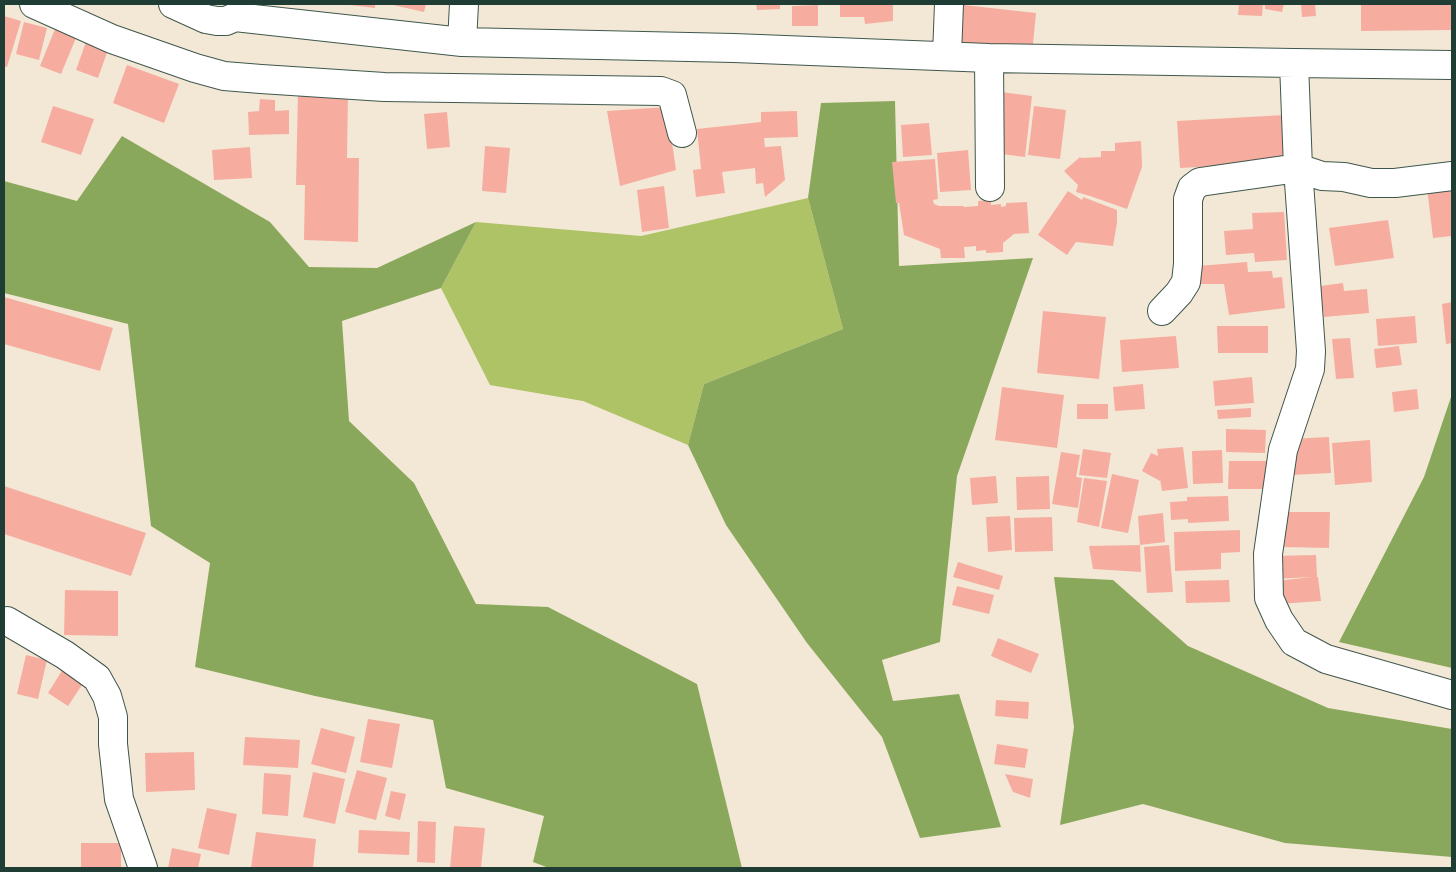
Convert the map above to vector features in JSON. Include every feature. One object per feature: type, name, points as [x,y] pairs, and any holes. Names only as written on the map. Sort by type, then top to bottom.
[{"type":"street","points":[[34,4],[112,39],[195,68],[224,76],[384,87],[661,91],[672,95],[682,133]]},
{"type":"street","points":[[172,4],[206,19],[217,21],[226,21],[239,10],[462,42],[734,48],[989,58],[1452,65]]},
{"type":"street","points":[[462,42],[464,4]]},
{"type":"street","points":[[947,55],[949,4]]},
{"type":"street","points":[[989,58],[990,187]]},
{"type":"street","points":[[1294,64],[1298,168],[1311,351],[1310,369],[1283,450],[1268,554],[1269,598],[1279,620],[1294,642],[1326,659],[1452,695]]},
{"type":"street","points":[[1162,311],[1186,282],[1188,264],[1188,199],[1192,188],[1200,182],[1298,168],[1322,176],[1344,177],[1371,183],[1395,183],[1452,176]]},
{"type":"street","points":[[7,621],[97,678],[108,696],[113,717],[113,744],[119,799],[143,868]]},
{"type":"green space","points":[[895,101],[899,266],[1033,258],[957,476],[940,642],[882,660],[893,701],[959,694],[1001,827],[920,838],[882,737],[807,643],[726,525],[688,445],[704,384],[843,329],[808,198],[821,103]]},
{"type":"green space","points":[[122,136],[270,222],[309,267],[377,268],[476,222],[441,288],[342,321],[349,421],[414,483],[476,604],[548,607],[697,684],[742,868],[549,868],[533,862],[544,816],[446,788],[433,720],[315,696],[195,667],[210,563],[151,526],[128,324],[4,293],[4,181],[77,201]]},
{"type":"green space","points":[[808,198],[843,329],[704,384],[688,445],[583,401],[490,385],[441,288],[476,222],[641,236]]},
{"type":"green space","points":[[1452,394],[1452,668],[1339,642],[1424,477]]},
{"type":"green space","points":[[1054,577],[1113,580],[1188,646],[1328,708],[1452,729],[1452,857],[1285,843],[1143,804],[1060,825],[1074,727]]},
{"type":"building","points":[[375,4],[375,8],[350,5]]},
{"type":"building","points":[[393,4],[426,4],[424,12]]},
{"type":"building","points":[[756,4],[780,4],[780,9],[757,10]]},
{"type":"building","points":[[840,4],[893,4],[893,21],[865,24],[864,17],[840,17]]},
{"type":"building","points":[[955,4],[1036,13],[1032,54],[950,45]]},
{"type":"building","points":[[1239,4],[1263,4],[1262,16],[1238,15]]},
{"type":"building","points":[[1265,4],[1284,4],[1282,12],[1265,9]]},
{"type":"building","points":[[1301,4],[1315,4],[1316,16],[1302,17]]},
{"type":"building","points":[[1361,4],[1452,4],[1452,30],[1361,31]]},
{"type":"building","points":[[818,5],[818,26],[792,26],[792,6]]},
{"type":"building","points":[[4,16],[21,21],[7,67],[4,66]]},
{"type":"building","points":[[24,22],[47,28],[39,60],[16,54]]},
{"type":"building","points":[[57,24],[78,33],[61,74],[40,66]]},
{"type":"building","points":[[87,39],[109,47],[98,78],[76,70]]},
{"type":"building","points":[[127,65],[179,84],[164,123],[113,103]]},
{"type":"building","points":[[298,92],[348,93],[347,158],[359,158],[358,242],[304,240],[305,185],[296,185]]},
{"type":"building","points":[[1001,92],[1032,96],[1025,157],[993,153]]},
{"type":"building","points":[[260,99],[275,100],[275,111],[289,110],[289,134],[249,135],[248,112],[259,111]]},
{"type":"building","points":[[53,106],[94,119],[81,155],[41,142]]},
{"type":"building","points":[[1034,106],[1066,110],[1060,159],[1028,155]]},
{"type":"building","points":[[667,107],[676,170],[620,186],[607,111]]},
{"type":"building","points":[[797,111],[798,137],[764,138],[765,147],[781,146],[785,180],[765,197],[763,183],[756,184],[755,168],[722,172],[725,193],[696,197],[693,170],[701,169],[697,129],[761,122],[761,112]]},
{"type":"building","points":[[447,112],[450,147],[427,149],[424,114]]},
{"type":"building","points":[[1284,115],[1287,162],[1180,168],[1177,121]]},
{"type":"building","points":[[929,123],[932,155],[903,157],[901,125]]},
{"type":"building","points":[[1141,141],[1142,167],[1127,209],[1076,192],[1078,185],[1064,171],[1080,157],[1101,157],[1101,151],[1115,151],[1115,143]]},
{"type":"building","points":[[485,146],[510,148],[506,193],[482,191]]},
{"type":"building","points":[[250,147],[252,178],[214,180],[212,150]]},
{"type":"building","points":[[968,150],[971,190],[940,192],[937,153]]},
{"type":"building","points":[[935,159],[938,199],[933,200],[934,204],[964,207],[978,206],[978,201],[991,200],[991,205],[1001,204],[1001,207],[1006,206],[1006,203],[1027,202],[1029,233],[1014,234],[1003,243],[1003,252],[986,253],[986,250],[976,251],[976,246],[964,247],[965,258],[941,258],[940,249],[904,235],[899,203],[896,203],[892,162]]},
{"type":"building","points":[[1452,185],[1452,236],[1433,238],[1427,188]]},
{"type":"building","points":[[664,186],[669,228],[642,232],[637,190]]},
{"type":"building","points":[[1068,191],[1082,200],[1083,197],[1117,210],[1113,246],[1076,242],[1067,255],[1038,235]]},
{"type":"building","points":[[1284,212],[1287,260],[1255,262],[1254,253],[1226,255],[1224,231],[1253,229],[1252,213]]},
{"type":"building","points":[[1388,220],[1394,258],[1335,266],[1329,228]]},
{"type":"building","points":[[1247,262],[1248,272],[1272,271],[1273,278],[1282,277],[1285,308],[1229,315],[1224,284],[1200,284],[1198,266]]},
{"type":"building","points":[[1343,283],[1344,291],[1367,289],[1369,313],[1324,317],[1320,286]]},
{"type":"building","points":[[4,297],[113,328],[100,371],[4,344]]},
{"type":"building","points":[[1452,302],[1452,343],[1446,344],[1442,304]]},
{"type":"building","points":[[1043,311],[1106,317],[1099,379],[1037,373]]},
{"type":"building","points":[[1415,316],[1417,343],[1378,346],[1376,319]]},
{"type":"building","points":[[1217,326],[1268,326],[1268,353],[1218,353]]},
{"type":"building","points":[[1176,336],[1179,368],[1122,372],[1120,340]]},
{"type":"building","points":[[1350,338],[1354,378],[1336,379],[1332,339]]},
{"type":"building","points":[[1399,346],[1402,365],[1376,368],[1374,349]]},
{"type":"building","points":[[1252,377],[1254,403],[1215,406],[1213,381]]},
{"type":"building","points":[[1143,384],[1145,409],[1115,411],[1113,387]]},
{"type":"building","points":[[1002,387],[1064,395],[1057,448],[995,440]]},
{"type":"building","points":[[1417,389],[1419,409],[1394,412],[1392,392]]},
{"type":"building","points":[[1077,404],[1108,404],[1108,419],[1077,419]]},
{"type":"building","points":[[1251,408],[1251,417],[1218,419],[1217,410]]},
{"type":"building","points":[[1226,429],[1266,430],[1265,453],[1226,452]]},
{"type":"building","points":[[1329,437],[1331,473],[1291,475],[1289,439]]},
{"type":"building","points":[[1370,440],[1372,482],[1335,485],[1332,443]]},
{"type":"building","points":[[1183,447],[1188,488],[1162,491],[1160,479],[1160,481],[1142,471],[1151,453],[1158,456],[1157,449]]},
{"type":"building","points":[[1083,449],[1111,453],[1107,478],[1079,475]]},
{"type":"building","points":[[1222,450],[1223,483],[1193,484],[1192,451]]},
{"type":"building","points":[[1061,452],[1080,455],[1076,477],[1082,478],[1078,508],[1052,504]]},
{"type":"building","points":[[1229,461],[1267,461],[1267,489],[1228,489]]},
{"type":"building","points":[[1112,474],[1139,480],[1128,533],[1101,528]]},
{"type":"building","points":[[996,476],[998,503],[972,505],[970,478]]},
{"type":"building","points":[[1049,476],[1050,509],[1017,510],[1016,477]]},
{"type":"building","points":[[1084,478],[1107,481],[1099,527],[1077,522]]},
{"type":"building","points":[[4,486],[146,533],[131,576],[4,534]]},
{"type":"building","points":[[1228,496],[1229,521],[1188,523],[1188,519],[1171,520],[1170,502],[1187,501],[1187,497]]},
{"type":"building","points":[[1284,512],[1330,512],[1329,548],[1283,547]]},
{"type":"building","points":[[1163,513],[1165,542],[1140,545],[1138,516]]},
{"type":"building","points":[[1010,516],[1012,550],[988,552],[986,517]]},
{"type":"building","points":[[1052,517],[1053,551],[1015,552],[1014,518]]},
{"type":"building","points":[[1240,530],[1240,552],[1221,553],[1221,569],[1175,571],[1174,532]]},
{"type":"building","points":[[1140,545],[1141,572],[1093,569],[1089,546]]},
{"type":"building","points":[[1169,545],[1173,592],[1147,593],[1144,547]]},
{"type":"building","points":[[1316,555],[1321,601],[1278,604],[1276,581],[1312,577],[1274,579],[1273,556]]},
{"type":"building","points":[[958,562],[1003,576],[999,590],[953,577]]},
{"type":"building","points":[[1229,580],[1230,602],[1186,603],[1185,581]]},
{"type":"building","points":[[957,586],[994,595],[989,614],[952,605]]},
{"type":"building","points":[[65,590],[118,591],[118,636],[64,635]]},
{"type":"building","points":[[998,638],[1039,654],[1031,673],[991,656]]},
{"type":"building","points":[[26,655],[47,660],[38,699],[17,694]]},
{"type":"building","points":[[63,669],[84,682],[68,706],[48,693]]},
{"type":"building","points":[[996,700],[1029,702],[1028,719],[995,716]]},
{"type":"building","points":[[368,719],[400,724],[392,768],[360,762]]},
{"type":"building","points":[[321,728],[355,737],[346,773],[311,764]]},
{"type":"building","points":[[245,737],[300,740],[298,768],[243,765]]},
{"type":"building","points":[[997,744],[1028,749],[1025,768],[994,764]]},
{"type":"building","points":[[194,752],[195,790],[146,792],[145,753]]},
{"type":"building","points":[[357,770],[387,778],[376,820],[345,812]]},
{"type":"building","points":[[313,772],[345,779],[335,824],[303,817]]},
{"type":"building","points":[[264,773],[291,775],[288,816],[262,814]]},
{"type":"building","points":[[1005,774],[1033,779],[1030,798],[1013,792]]},
{"type":"building","points":[[391,791],[406,794],[400,820],[385,816]]},
{"type":"building","points":[[207,808],[237,814],[229,855],[198,848]]},
{"type":"building","points":[[418,821],[436,822],[435,863],[417,862]]},
{"type":"building","points":[[454,826],[485,828],[481,868],[450,868]]},
{"type":"building","points":[[359,830],[410,832],[409,855],[358,853]]},
{"type":"building","points":[[256,832],[316,839],[313,868],[251,868]]},
{"type":"building","points":[[81,843],[121,843],[121,868],[81,868]]},
{"type":"building","points":[[172,848],[201,854],[198,868],[168,868]]}]
